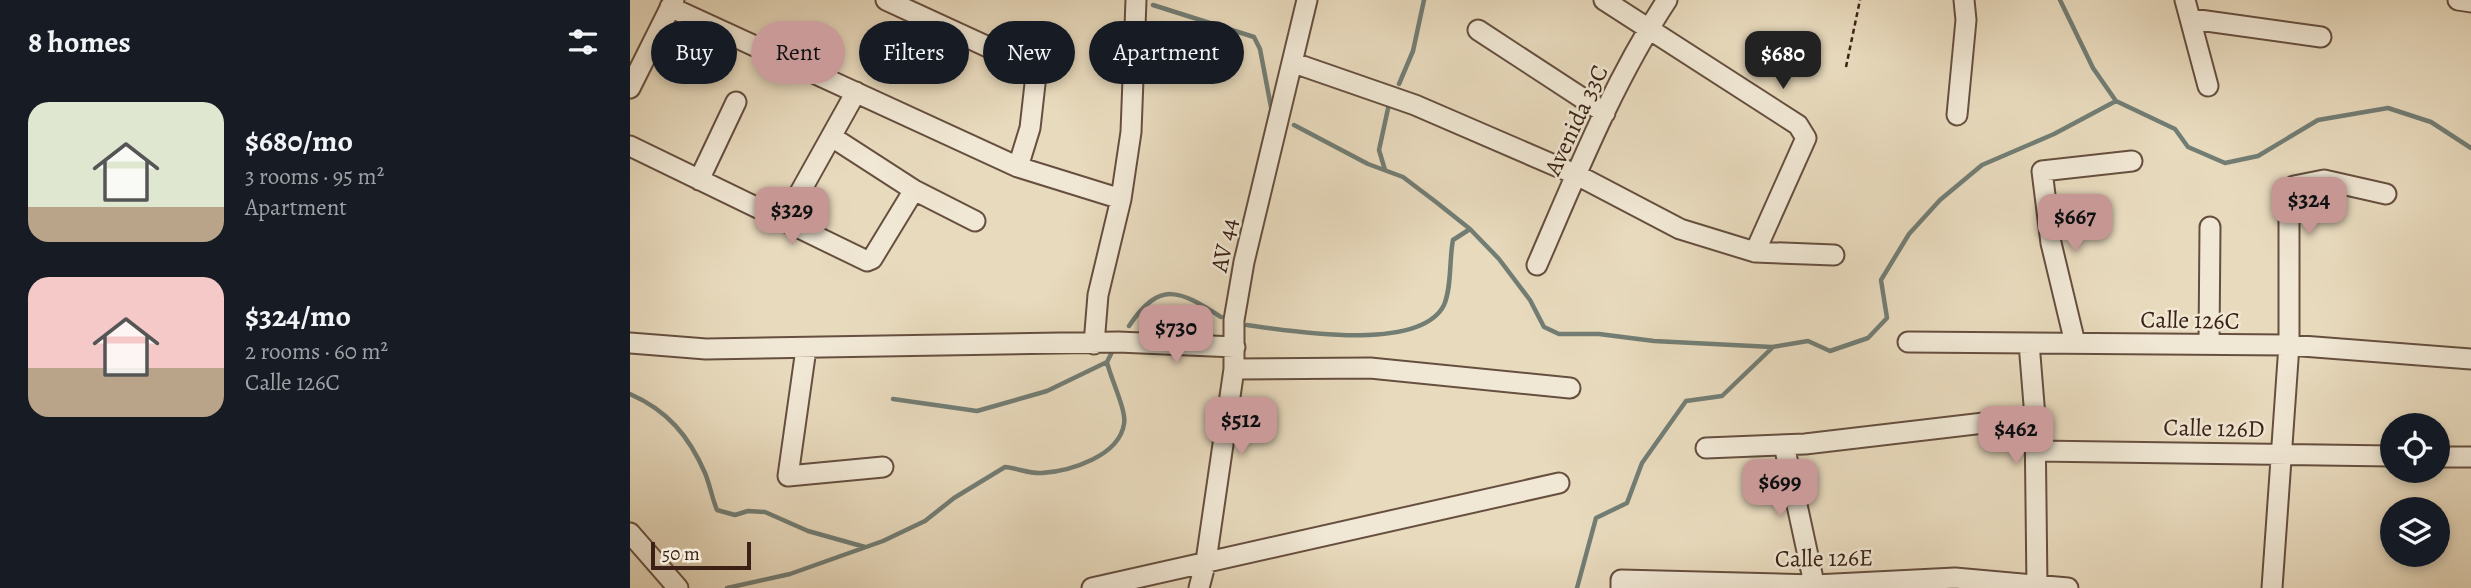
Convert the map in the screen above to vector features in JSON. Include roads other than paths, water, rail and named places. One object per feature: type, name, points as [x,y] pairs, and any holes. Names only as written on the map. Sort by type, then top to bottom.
[{"type":"street","points":[[886,0],[1025,64],[1036,75],[1030,128],[1018,167]]},
{"type":"street","points":[[1094,344],[1098,295],[1121,198],[1132,132],[1136,0]]},
{"type":"street","name":"AV 44","points":[[1199,588],[1206,561],[1234,369],[1234,320],[1244,262],[1307,0]]},
{"type":"street","points":[[1604,0],[1798,125],[1806,138],[1755,252]]},
{"type":"street","name":"Avenida 33C","points":[[1536,265],[1605,113],[1647,30],[1667,0]]},
{"type":"street","points":[[1957,115],[1966,20],[1964,0]]},
{"type":"street","points":[[2185,0],[2208,86]]},
{"type":"street","points":[[2458,0],[2471,2]]},
{"type":"street","points":[[630,89],[672,3],[1018,167],[1121,198]]},
{"type":"street","points":[[2192,19],[2321,37]]},
{"type":"street","points":[[1478,30],[1605,113]]},
{"type":"street","points":[[1294,63],[1415,105],[1577,175],[1680,229],[1755,252],[1834,255]]},
{"type":"street","points":[[784,221],[856,92]]},
{"type":"street","points":[[699,180],[736,102]]},
{"type":"street","points":[[832,137],[914,190],[975,221]]},
{"type":"street","points":[[630,146],[867,261],[872,259],[914,190]]},
{"type":"street","points":[[2075,343],[2051,243],[2042,171],[2132,161]]},
{"type":"street","points":[[2272,588],[2279,453],[2290,345],[2289,197],[2294,186],[2324,180],[2386,194]]},
{"type":"street","points":[[2209,344],[2210,227]]},
{"type":"street","name":"Calle 126C","points":[[1908,342],[2290,345],[2471,359]]},
{"type":"street","points":[[630,343],[706,349],[1094,344],[1235,346]]},
{"type":"street","points":[[2029,343],[2035,417],[2037,587]]},
{"type":"street","points":[[806,349],[788,476],[883,467]]},
{"type":"street","points":[[1234,369],[1370,368],[1570,388]]},
{"type":"street","points":[[1706,448],[1784,445],[2035,417]]},
{"type":"street","points":[[1784,445],[1815,586]]},
{"type":"street","name":"Calle 126D","points":[[2036,451],[2380,456]]},
{"type":"street","points":[[2450,457],[2471,457]]},
{"type":"street","points":[[1092,588],[1559,483]]},
{"type":"street","points":[[630,533],[678,588]]},
{"type":"street","name":"Calle 126E","points":[[1621,584],[1815,586],[1955,578],[2068,588]]},
{"type":"waterway","points":[[1399,84],[1413,51],[1424,0]]},
{"type":"waterway","points":[[2060,0],[2093,68],[2116,101]]},
{"type":"waterway","points":[[1153,5],[1254,37],[1260,49],[1271,107]]},
{"type":"waterway","points":[[1294,125],[1368,164],[1403,177],[1436,202],[1470,229],[1499,259],[1530,300],[1544,327],[1559,334],[1599,334],[1654,341],[1772,347],[1808,341],[1830,351],[1868,338],[1887,318],[1881,280],[1909,234],[1940,200],[1982,165],[2054,134],[2116,101],[2175,129],[2188,147],[2225,163],[2258,156],[2318,120],[2388,108],[2431,122],[2471,148]]},
{"type":"waterway","points":[[1385,170],[1379,150],[1389,104]]},
{"type":"waterway","points":[[1247,325],[1353,335],[1409,329],[1430,320],[1444,305],[1453,240],[1470,229]]},
{"type":"waterway","points":[[1129,326],[1151,301],[1171,294],[1193,301],[1221,317]]},
{"type":"waterway","points":[[1577,588],[1596,518],[1627,503],[1642,463],[1686,401],[1722,396],[1772,348]]},
{"type":"waterway","points":[[727,588],[790,574],[883,541],[925,521],[954,498],[1005,467],[1037,473],[1054,472],[1079,465],[1104,453],[1120,435],[1124,424],[1123,411],[1107,362],[1113,350]]},
{"type":"waterway","points":[[893,399],[977,411],[1047,391],[1107,362]]},
{"type":"waterway","points":[[630,394],[666,416],[684,436],[705,473],[717,510],[735,515],[748,511],[765,512],[808,531],[865,547]]}]
